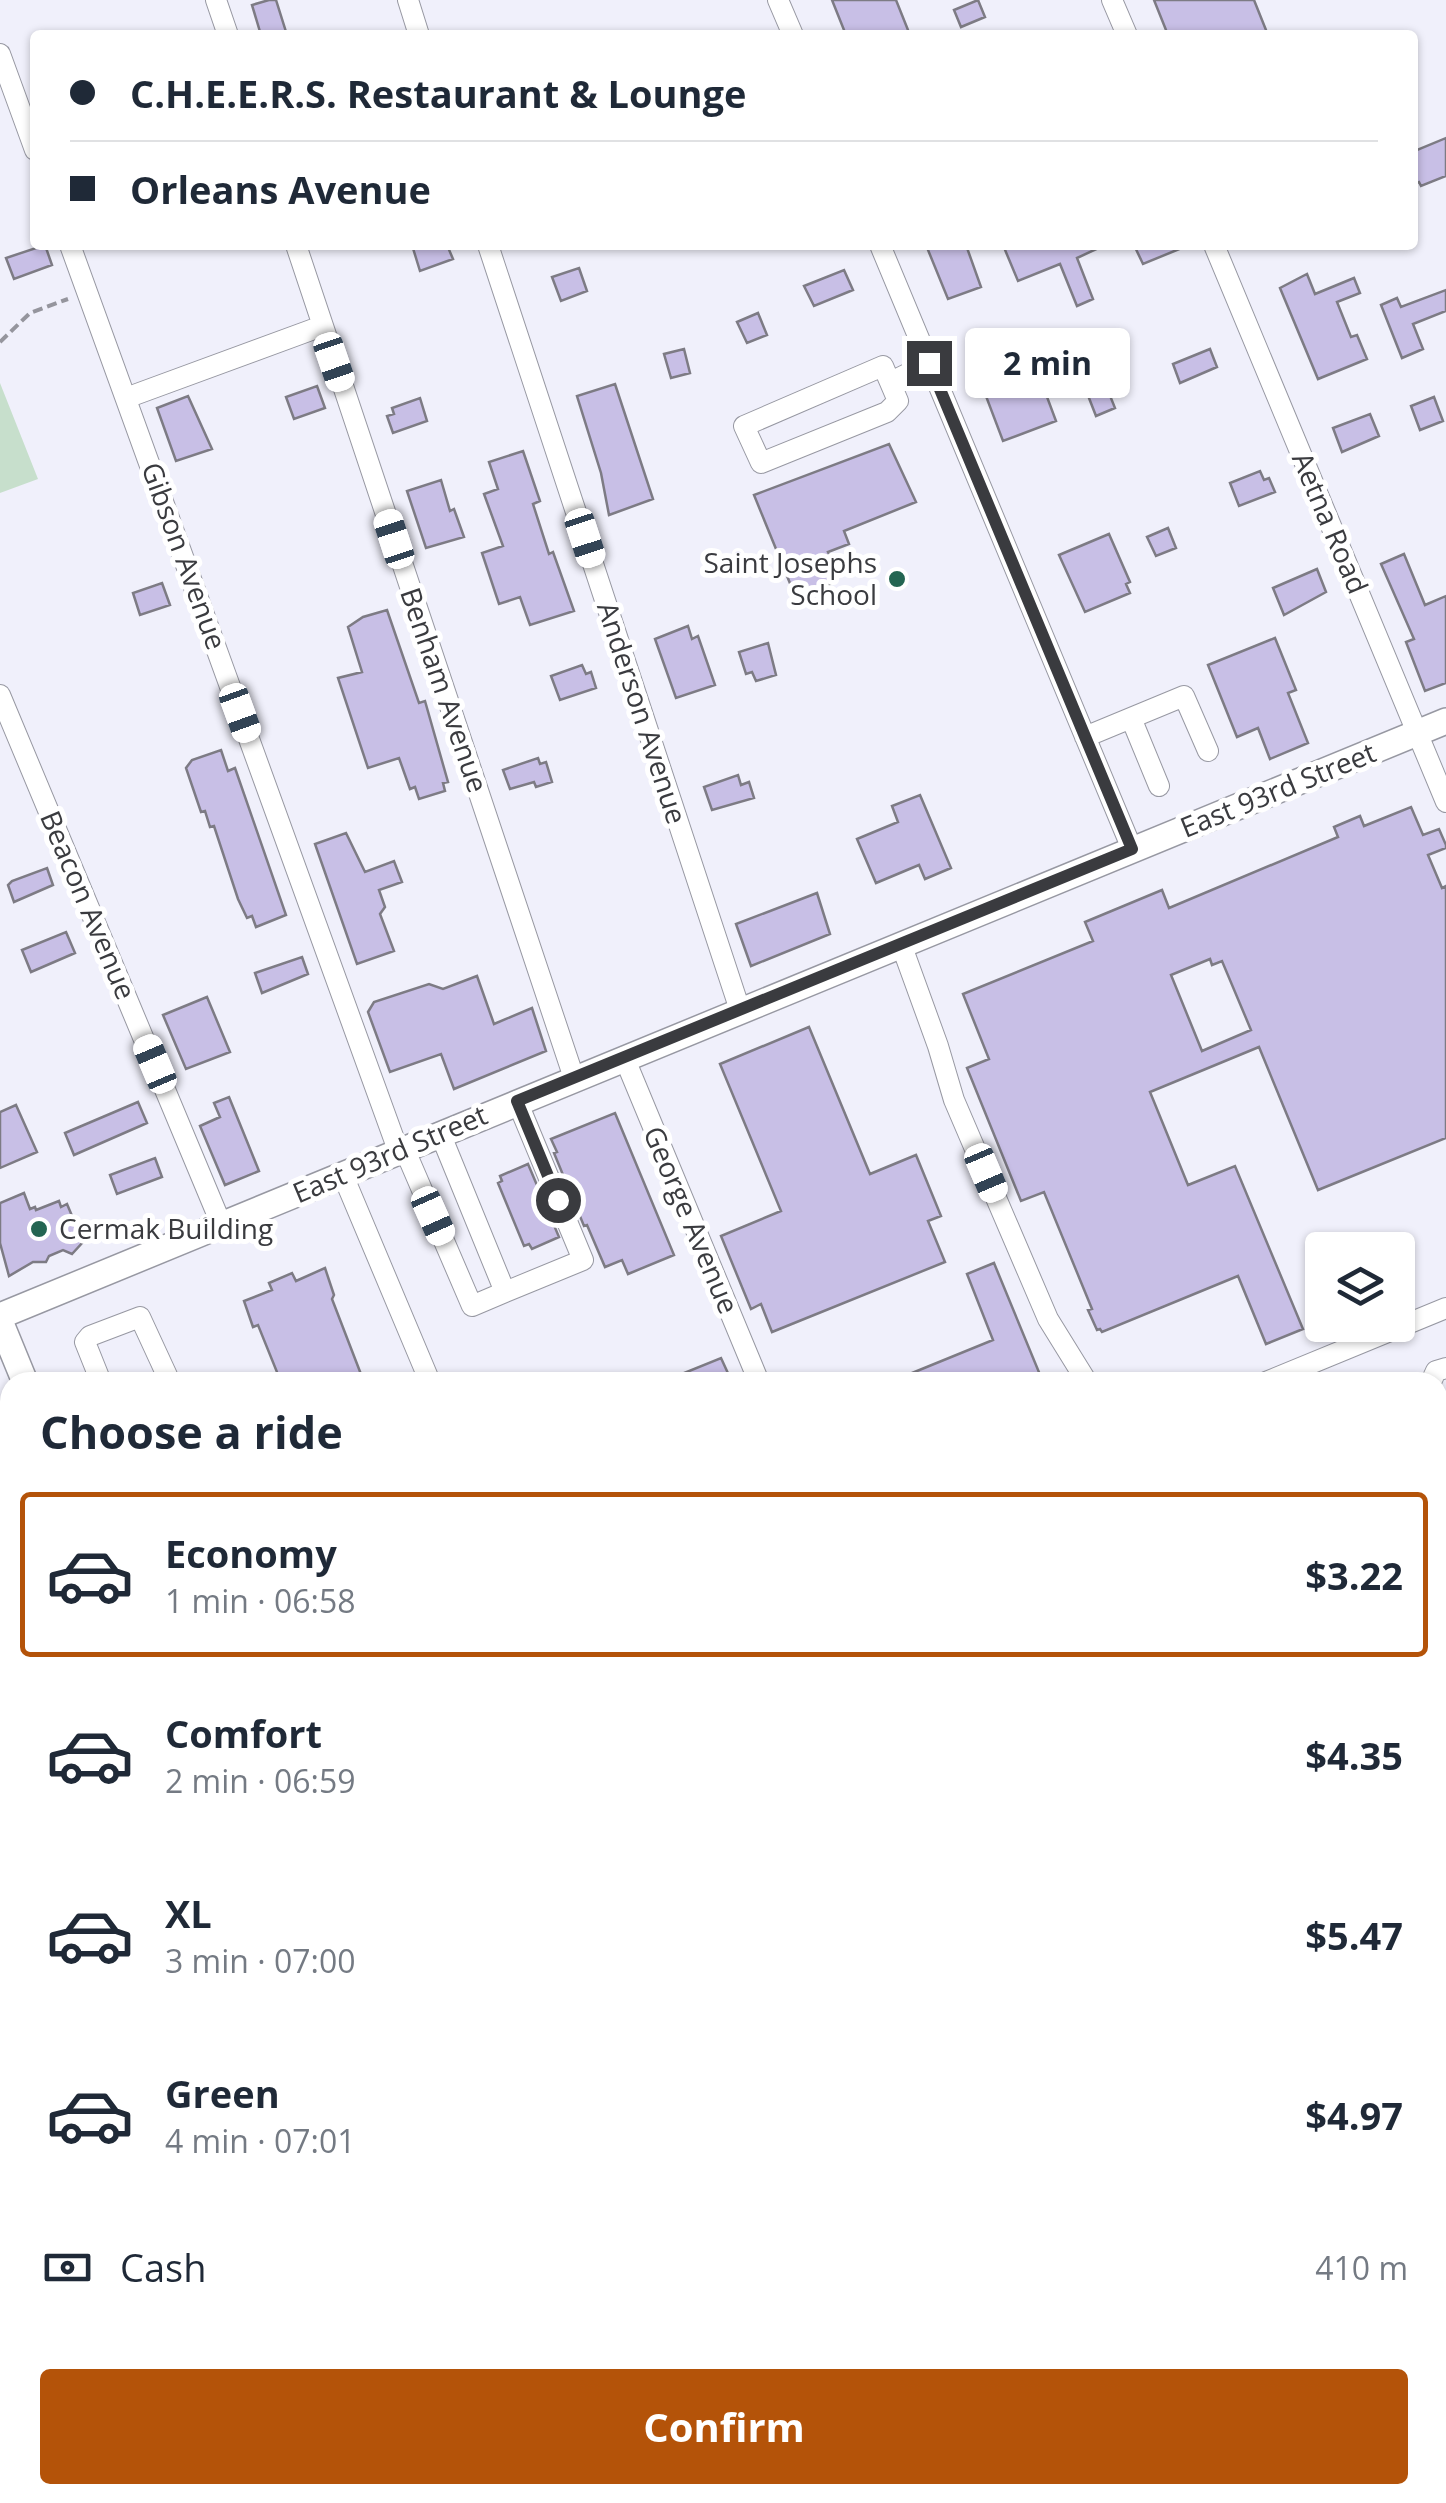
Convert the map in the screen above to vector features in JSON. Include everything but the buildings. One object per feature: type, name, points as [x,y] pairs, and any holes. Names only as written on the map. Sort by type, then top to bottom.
[{"type":"main road","name":"East 93rd Street","points":[[0,1319],[342,1173],[1446,721]]},
{"type":"main road","points":[[0,1319],[21,1372]]},
{"type":"street","points":[[216,0],[226,30]]},
{"type":"street","points":[[408,0],[417,30]]},
{"type":"street","points":[[778,0],[790,30]]},
{"type":"street","points":[[1112,0],[1125,30]]},
{"type":"street","points":[[0,54],[30,136]]},
{"type":"street","name":"Gibson Avenue","points":[[72,250],[401,1149],[472,1306],[505,1292]]},
{"type":"street","name":"Benham Avenue","points":[[298,250],[574,1078]]},
{"type":"street","name":"Anderson Avenue","points":[[490,250],[740,1010]]},
{"type":"street","points":[[882,250],[1132,849]]},
{"type":"street","name":"Aetna Road","points":[[1216,250],[1446,802]]},
{"type":"street","points":[[126,398],[322,326]]},
{"type":"street","points":[[891,382],[929,363]]},
{"type":"street","points":[[883,366],[891,382],[898,401],[887,412],[760,463],[744,426],[883,366]]},
{"type":"street","name":"Beacon Avenue","points":[[0,695],[222,1226]]},
{"type":"street","points":[[1085,738],[1184,696],[1208,751]]},
{"type":"street","points":[[1131,718],[1159,786]]},
{"type":"street","points":[[901,944],[970,1137],[1048,1319],[1081,1372]]},
{"type":"street","name":"George Avenue","points":[[624,1058],[755,1372]]},
{"type":"street","points":[[440,1133],[505,1292],[583,1260],[517,1101]]},
{"type":"street","points":[[342,1173],[426,1372]]},
{"type":"street","points":[[1290,1372],[1446,1308]]},
{"type":"street","points":[[94,1372],[85,1342],[90,1336],[140,1317],[165,1372]]},
{"type":"path","points":[[0,342],[30,313],[68,299]]},
{"type":"green space","points":[[0,383],[38,479],[0,493]]},
{"type":"place","name":"Saint Josephs School","points":[[897,579]]},
{"type":"place","name":"Cermak Building","points":[[39,1229]]},
{"type":"route","points":[[558,1200],[517,1101],[1132,849],[929,363]]}]
